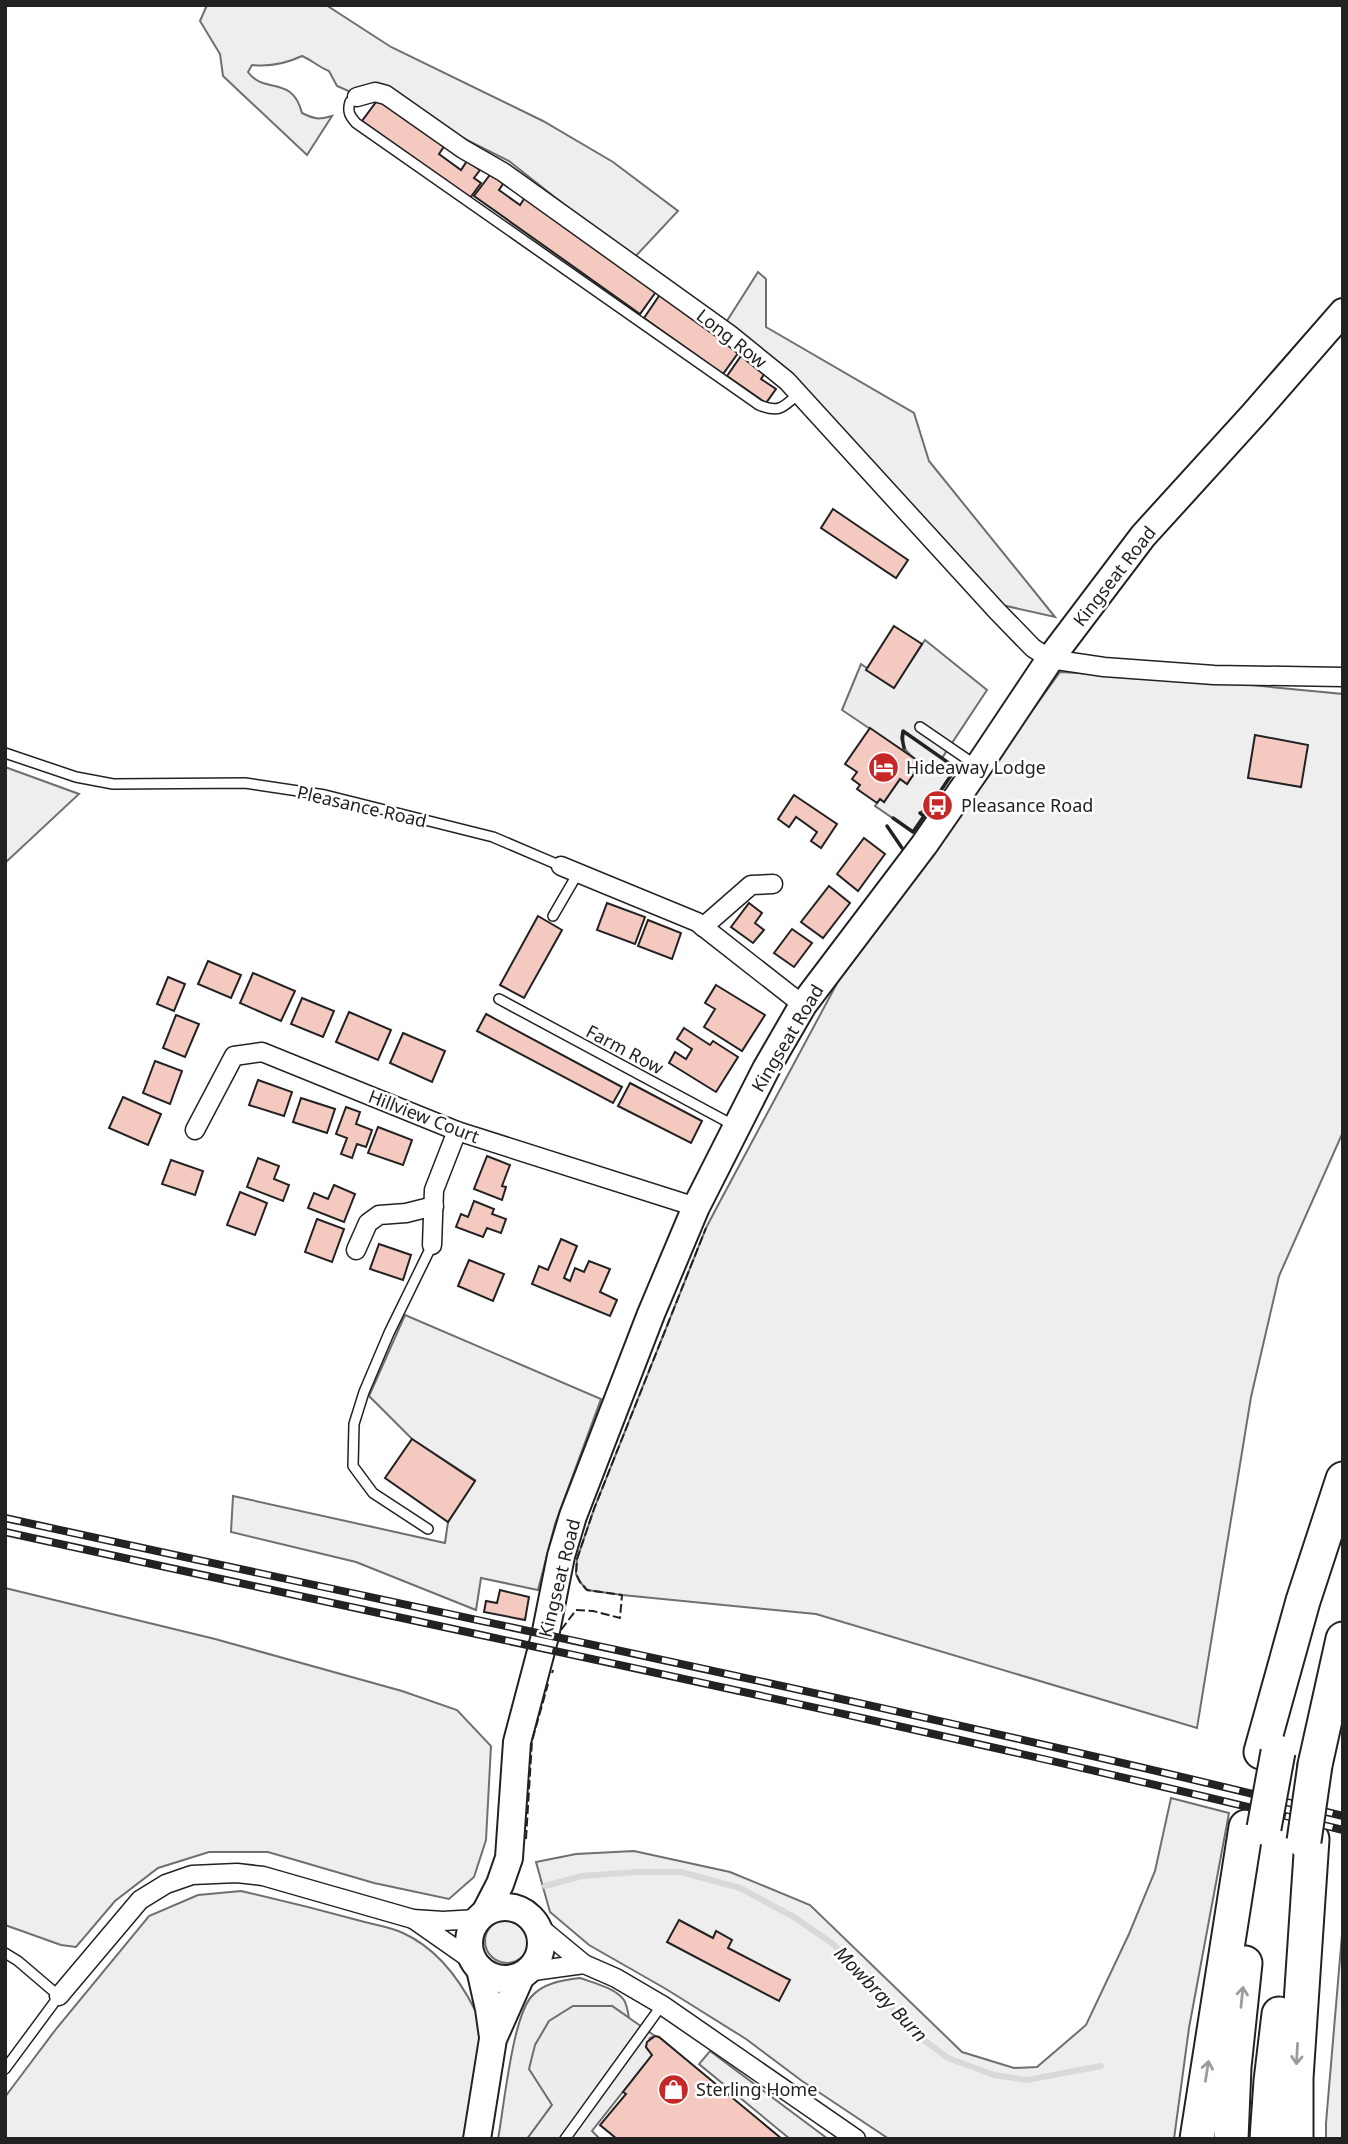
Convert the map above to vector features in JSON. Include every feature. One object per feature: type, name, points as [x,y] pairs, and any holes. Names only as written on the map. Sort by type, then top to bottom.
[{"type":"highway","points":[[1197,2139],[1255,1828],[1303,1601],[1343,1479]]},
{"type":"highway","points":[[1270,1752],[1343,1490]]},
{"type":"highway","points":[[1266,2139],[1288,1938],[1343,1639]]},
{"type":"highway","points":[[1319,1767],[1343,1648]]},
{"type":"highway","points":[[1231,2139],[1255,1828]]},
{"type":"highway","points":[[1296,2139],[1296,2078],[1308,1840]]},
{"type":"street","name":"Long Row","points":[[357,97],[374,92],[386,95],[463,149],[503,172],[729,334],[787,381],[997,611],[1033,648],[1050,659]]},
{"type":"street","name":"Kingseat Road","points":[[493,2039],[489,2009],[477,1965],[470,1951],[469,1940],[472,1929],[500,1884],[509,1858],[517,1742],[545,1636],[561,1556],[573,1516],[696,1207],[766,1069],[803,1005],[923,845],[1050,659],[1143,536],[1254,415],[1343,312]]},
{"type":"street","points":[[1050,659],[1104,667],[1214,675],[1343,677]]},
{"type":"street","name":"Pleasance Road","points":[[569,869],[696,922],[803,1005]]},
{"type":"street","points":[[703,927],[751,885],[773,884]]},
{"type":"street","name":"Hillview Court","points":[[195,1130],[234,1056],[262,1052],[457,1131],[696,1207]]},
{"type":"street","points":[[432,1245],[434,1190],[457,1131]]},
{"type":"street","points":[[356,1250],[368,1223],[379,1215],[406,1213],[434,1206]]},
{"type":"street","name":"Kingseat Road","points":[[477,2139],[493,2039],[524,1974],[537,1961],[541,1951],[542,1938],[509,1858]]},
{"type":"street","points":[[59,1996],[140,1900],[166,1884],[192,1875],[237,1873],[263,1876],[413,1919],[443,1921],[482,1915],[497,1907],[508,1906],[520,1909],[584,1964],[616,1978],[662,2005],[856,2139]]},
{"type":"street","points":[[413,1919],[489,1976],[499,1979],[584,1964]]},
{"type":"lane","points":[[357,97],[350,102],[348,109],[349,115],[356,123],[759,405],[770,410],[782,408],[798,394]]},
{"type":"lane","points":[[920,727],[978,767]]},
{"type":"lane","name":"Pleasance Road","points":[[5,753],[76,777],[113,784],[246,783],[325,795],[493,837],[569,869]]},
{"type":"lane","points":[[553,916],[569,869]]},
{"type":"lane","name":"Farm Row","points":[[499,999],[737,1127]]},
{"type":"lane","points":[[428,1529],[373,1493],[353,1466],[354,1424],[364,1392],[432,1245]]},
{"type":"lane","points":[[5,1953],[59,1996],[5,2069]]},
{"type":"lane","points":[[565,2139],[662,2005]]},
{"type":"shaded area","points":[[207,5],[326,5],[391,47],[543,121],[613,162],[678,211],[633,259],[509,161],[433,123],[387,91],[353,93],[337,86],[329,71],[302,56],[277,64],[252,65],[248,72],[255,79],[292,93],[302,113],[317,118],[332,116],[307,155],[223,76],[220,54],[200,21]]},
{"type":"shaded area","points":[[758,272],[766,279],[766,327],[914,413],[929,461],[1055,617],[1002,605],[779,363],[725,324]]},
{"type":"shaded area","points":[[925,640],[987,690],[942,758],[904,732],[903,744],[906,753],[842,710],[861,664],[894,687]]},
{"type":"shaded area","points":[[1060,672],[1199,680],[1343,694],[1343,1132],[1279,1276],[1251,1397],[1197,1728],[816,1614],[587,1590],[576,1574],[577,1559],[594,1509],[706,1228],[842,974]]},
{"type":"shaded area","points":[[903,731],[956,768],[927,811],[924,809],[920,813],[924,816],[913,832],[875,806],[880,799],[884,802],[900,779],[907,784],[921,764],[904,747]]},
{"type":"shaded area","points":[[5,767],[79,794],[5,863]]},
{"type":"shaded area","points":[[405,1315],[601,1399],[555,1524],[538,1590],[481,1578],[476,1610],[356,1562],[231,1532],[233,1496],[445,1543],[448,1522],[475,1480],[412,1439],[369,1396]]},
{"type":"shaded area","points":[[5,1588],[215,1639],[402,1691],[457,1710],[491,1746],[486,1840],[474,1877],[449,1899],[374,1883],[268,1852],[209,1852],[158,1868],[115,1901],[76,1947],[61,1945],[5,1925]]},
{"type":"shaded area","points":[[1171,1798],[1229,1813],[1189,2028],[1174,2139],[889,2139],[802,2081],[746,2039],[589,1945],[550,1912],[536,1862],[576,1854],[634,1851],[730,1872],[810,1905],[962,2052],[1014,2068],[1037,2067],[1086,2025],[1155,1871]]},
{"type":"shaded area","points":[[241,1891],[398,1931],[415,1939],[445,1965],[475,2010],[479,2011],[481,2029],[467,2139],[5,2139],[5,2097],[56,2029],[149,1916],[198,1895]]},
{"type":"shaded area","points":[[507,1919],[523,1925],[529,1941],[523,1957],[507,1963],[491,1957],[485,1941],[491,1925]]},
{"type":"shaded area","points":[[1343,1923],[1343,2139],[1326,2139],[1326,2123]]},
{"type":"shaded area","points":[[580,1978],[604,1986],[620,1996],[626,2004],[629,2018],[612,2006],[552,2105],[527,2139],[498,2139],[514,2044],[524,2008],[541,1988]]},
{"type":"shaded area","points":[[573,2006],[612,2006],[655,2036],[650,2038],[646,2047],[652,2055],[592,2131],[600,2139],[527,2139],[552,2105],[529,2069],[535,2045],[549,2021]]},
{"type":"shaded area","points":[[710,2051],[828,2139],[790,2139],[699,2064]]},
{"type":"building","points":[[379,98],[445,145],[439,154],[461,170],[467,161],[480,170],[474,178],[481,183],[470,198],[362,121]]},
{"type":"building","points":[[492,172],[505,181],[499,190],[520,205],[526,196],[658,289],[640,314],[474,196]]},
{"type":"building","points":[[661,293],[741,349],[723,374],[644,318]]},
{"type":"building","points":[[743,353],[767,370],[761,379],[776,389],[766,403],[727,376]]},
{"type":"building","points":[[833,509],[908,560],[896,578],[821,528]]},
{"type":"building","points":[[894,626],[922,644],[894,688],[866,670]]},
{"type":"building","points":[[870,728],[921,763],[907,784],[900,779],[884,802],[880,799],[877,803],[857,789],[860,785],[852,779],[857,772],[845,764]]},
{"type":"building","points":[[1255,735],[1308,745],[1301,787],[1248,778]]},
{"type":"building","points":[[794,795],[837,824],[821,848],[811,841],[817,832],[796,817],[789,827],[778,819]]},
{"type":"building","points":[[864,838],[885,854],[858,891],[837,874]]},
{"type":"building","points":[[829,886],[850,903],[823,938],[801,922]]},
{"type":"building","points":[[607,903],[645,917],[635,944],[597,930]]},
{"type":"building","points":[[749,903],[762,913],[755,923],[764,930],[753,943],[731,927]]},
{"type":"building","points":[[538,916],[562,930],[524,998],[500,985]]},
{"type":"building","points":[[648,920],[681,933],[672,959],[638,946]]},
{"type":"building","points":[[792,929],[812,943],[794,967],[774,953]]},
{"type":"building","points":[[208,961],[241,975],[231,998],[198,984]]},
{"type":"building","points":[[253,973],[295,991],[281,1021],[240,1003]]},
{"type":"building","points":[[168,977],[185,984],[174,1011],[157,1004]]},
{"type":"building","points":[[716,985],[765,1015],[742,1051],[704,1027],[715,1009],[705,1003]]},
{"type":"building","points":[[302,998],[334,1011],[323,1037],[291,1024]]},
{"type":"building","points":[[349,1012],[391,1030],[378,1060],[336,1042]]},
{"type":"building","points":[[486,1014],[622,1087],[613,1103],[477,1031]]},
{"type":"building","points":[[176,1015],[199,1024],[185,1057],[163,1048]]},
{"type":"building","points":[[684,1028],[710,1045],[713,1041],[738,1057],[716,1092],[669,1063],[675,1052],[686,1059],[692,1049],[677,1039]]},
{"type":"building","points":[[403,1033],[445,1051],[432,1082],[390,1063]]},
{"type":"building","points":[[155,1061],[182,1071],[170,1104],[143,1093]]},
{"type":"building","points":[[258,1080],[292,1092],[284,1116],[249,1105]]},
{"type":"building","points":[[630,1083],[702,1121],[691,1143],[618,1106]]},
{"type":"building","points":[[123,1097],[161,1114],[148,1145],[109,1128]]},
{"type":"building","points":[[301,1098],[335,1109],[327,1133],[293,1122]]},
{"type":"building","points":[[346,1107],[360,1112],[356,1124],[372,1130],[366,1147],[357,1144],[352,1158],[341,1154],[347,1138],[336,1134]]},
{"type":"building","points":[[378,1127],[412,1140],[403,1165],[368,1153]]},
{"type":"building","points":[[487,1156],[510,1165],[502,1186],[506,1187],[502,1200],[474,1189]]},
{"type":"building","points":[[258,1158],[279,1166],[274,1179],[289,1185],[283,1201],[247,1187]]},
{"type":"building","points":[[171,1160],[203,1171],[195,1195],[162,1184]]},
{"type":"building","points":[[334,1185],[355,1194],[344,1222],[308,1208],[314,1193],[328,1199]]},
{"type":"building","points":[[240,1192],[267,1203],[255,1235],[227,1225]]},
{"type":"building","points":[[474,1201],[494,1209],[492,1214],[506,1219],[501,1233],[487,1228],[483,1237],[456,1227],[461,1214],[468,1217]]},
{"type":"building","points":[[317,1219],[344,1229],[332,1262],[305,1252]]},
{"type":"building","points":[[561,1239],[577,1246],[564,1278],[570,1281],[575,1268],[584,1272],[589,1261],[610,1269],[600,1292],[617,1300],[610,1316],[532,1284],[539,1266],[548,1270]]},
{"type":"building","points":[[379,1244],[411,1255],[403,1280],[370,1269]]},
{"type":"building","points":[[469,1260],[504,1274],[493,1301],[458,1286]]},
{"type":"building","points":[[412,1439],[475,1481],[448,1522],[385,1478]]},
{"type":"building","points":[[500,1590],[529,1597],[525,1620],[484,1612],[486,1601],[497,1603]]},
{"type":"building","points":[[679,1920],[713,1938],[716,1931],[732,1940],[728,1948],[790,1980],[779,2001],[667,1942]]},
{"type":"building","name":"Sterling Home","points":[[655,2036],[782,2139],[617,2139],[600,2125],[626,2094],[623,2092],[652,2055],[646,2047],[647,2042]]},
{"type":"waterway","name":"Mowbray Burn","points":[[545,1886],[582,1876],[681,1872],[740,1888],[794,1917],[833,1944],[916,2034],[948,2058],[994,2075],[1027,2080],[1101,2066]]},
{"type":"railway","points":[[5,1518],[842,1699],[1343,1816]]},
{"type":"railway","points":[[5,1532],[1009,1751],[1343,1830]]},
{"type":"fence","points":[[561,1630],[576,1610],[620,1618],[622,1595],[587,1590],[576,1574],[577,1559],[594,1509],[706,1228]]},
{"type":"fence","points":[[526,1839],[532,1741],[548,1684]]},
{"type":"wall","points":[[904,748],[903,731],[956,768],[927,811],[924,808]]},
{"type":"wall","points":[[893,818],[913,832],[924,816],[920,813]]},
{"type":"wall","points":[[887,826],[902,848]]},
{"type":"place","name":"Hideaway Lodge","points":[[883,767]]},
{"type":"place","name":"Pleasance Road","points":[[938,805]]},
{"type":"place","name":"Sterling Home","points":[[673,2089]]}]
